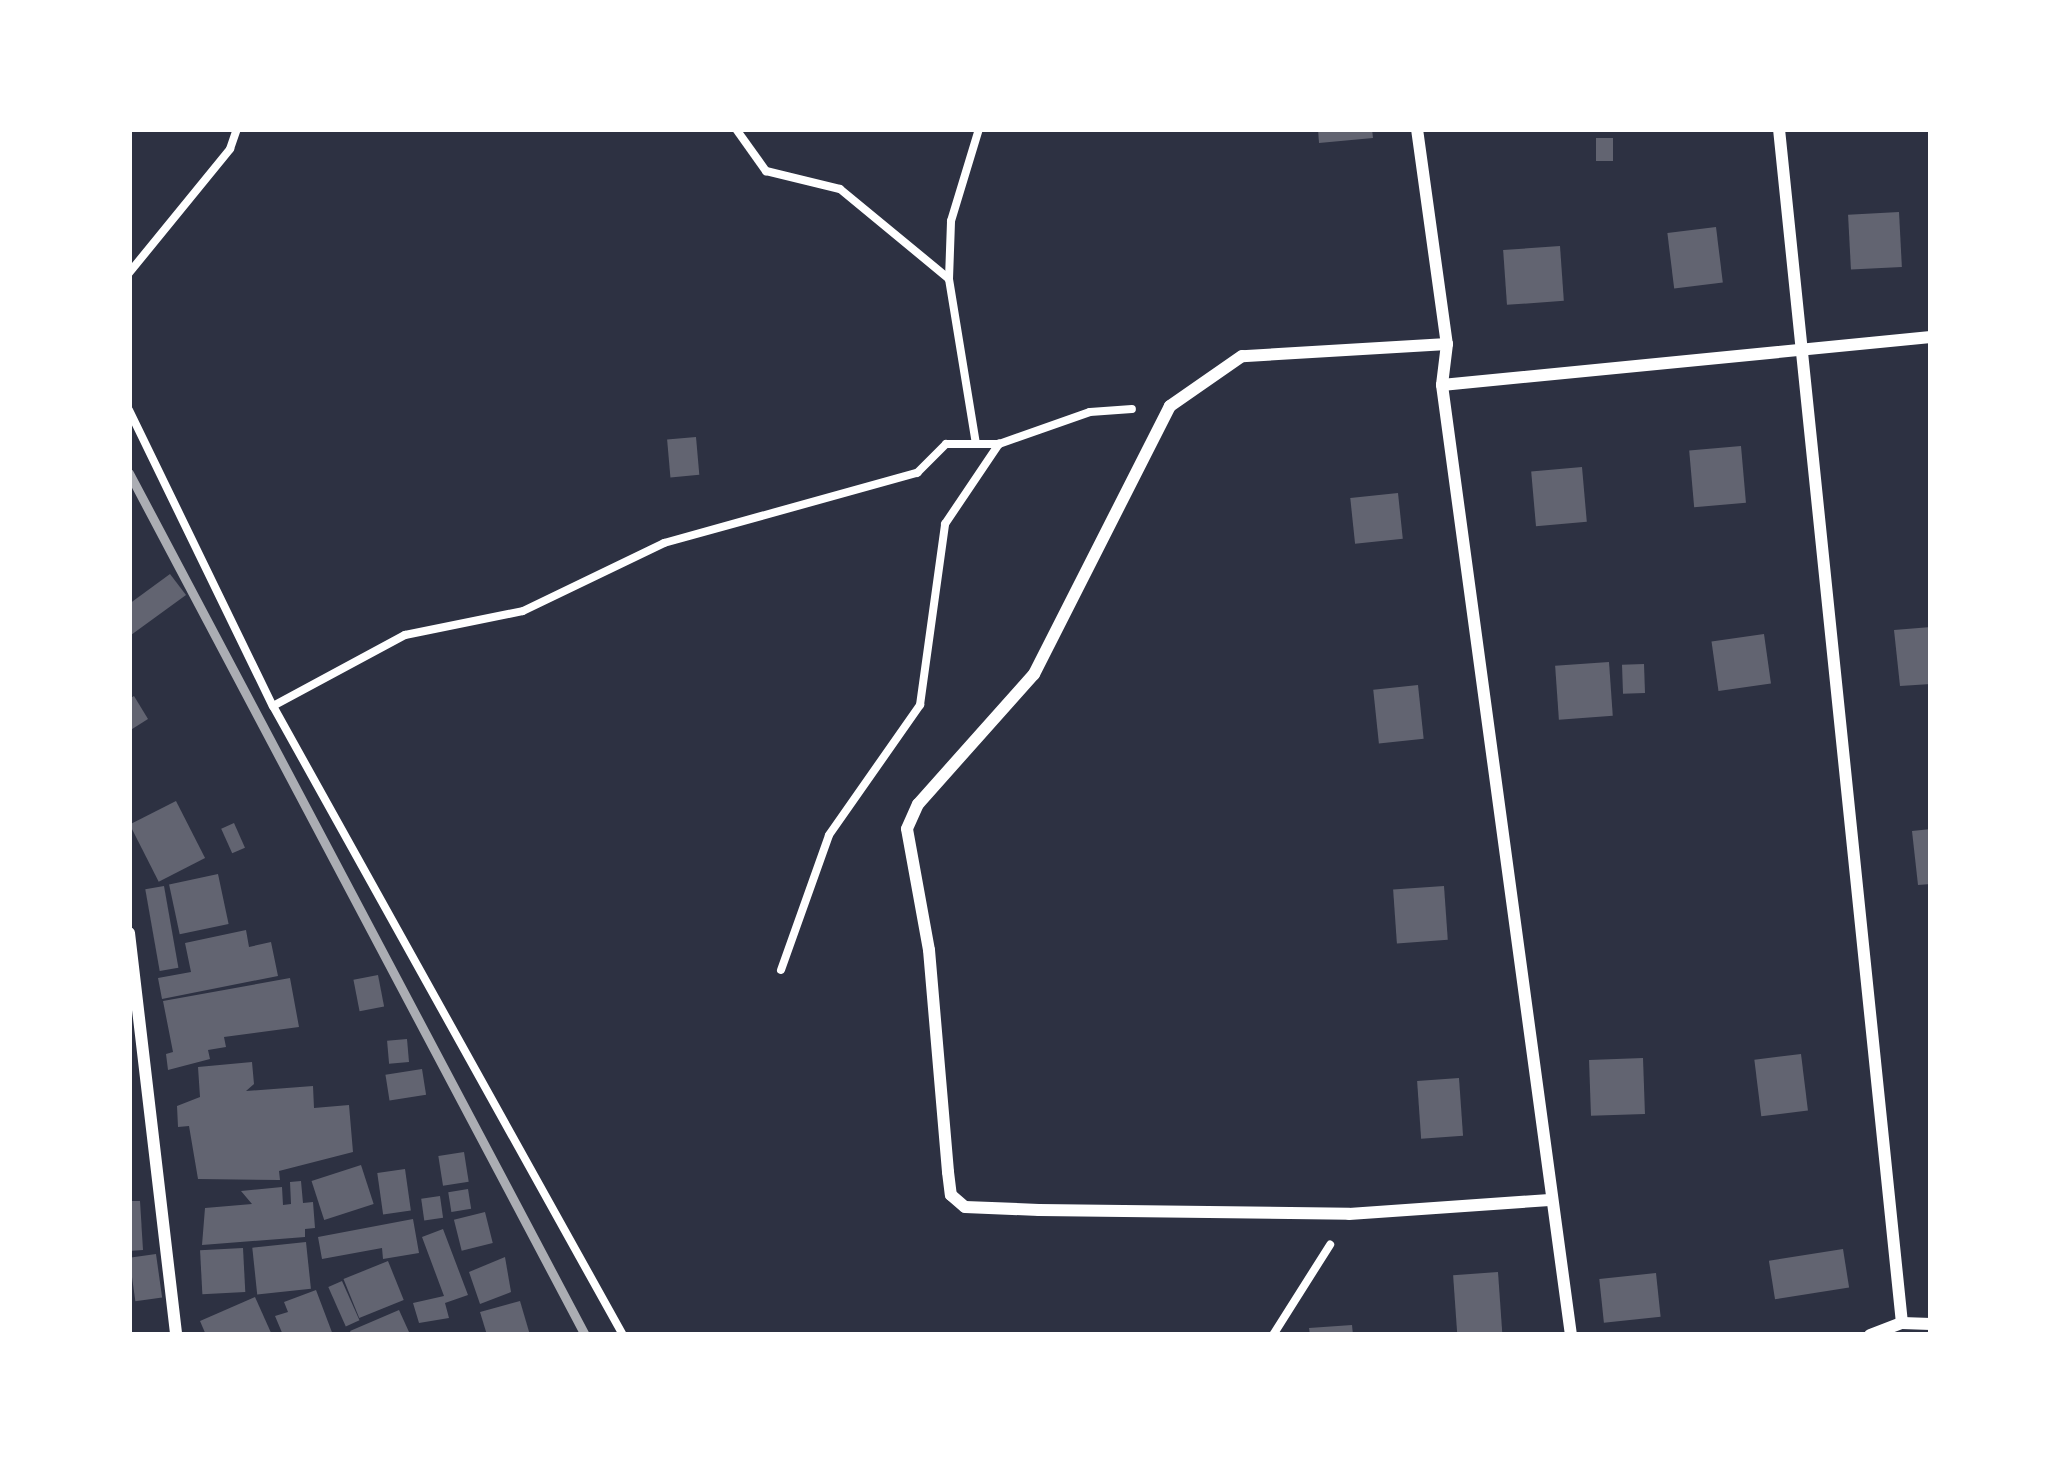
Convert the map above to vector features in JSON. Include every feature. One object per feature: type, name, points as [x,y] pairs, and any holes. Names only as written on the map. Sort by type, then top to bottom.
[{"type":"street","points":[[1417,129],[1447,344],[1442,386],[1571,1335]]},
{"type":"street","points":[[1779,129],[1798,351],[1902,1323]]},
{"type":"street","points":[[1442,386],[1931,337]]},
{"type":"street","points":[[1447,344],[1242,356],[1170,406],[1034,674],[918,804],[908,829],[928,950],[951,1195],[965,1207],[1349,1214],[1550,1200]]},
{"type":"street","points":[[129,932],[176,1335]]},
{"type":"street","points":[[1870,1335],[1902,1323],[1931,1324]]},
{"type":"path","points":[[129,273],[237,129]]},
{"type":"path","points":[[736,129],[766,171],[840,189],[949,279]]},
{"type":"path","points":[[976,444],[949,279],[952,221],[979,129]]},
{"type":"path","points":[[273,706],[405,635],[523,611],[664,543],[917,472],[946,444],[999,444],[1090,412],[1170,406]]},
{"type":"path","points":[[129,410],[273,706],[623,1335]]},
{"type":"path","points":[[781,970],[829,835],[920,705],[945,524],[999,444]]},
{"type":"path","points":[[1273,1335],[1349,1214]]},
{"type":"building","points":[[1318,129],[1372,129],[1373,138],[1319,143]]},
{"type":"building","points":[[1596,138],[1613,138],[1613,161],[1596,161]]},
{"type":"building","points":[[1899,212],[1902,267],[1851,270],[1848,215]]},
{"type":"building","points":[[1716,227],[1723,283],[1674,289],[1667,233]]},
{"type":"building","points":[[1560,246],[1564,301],[1507,305],[1503,250]]},
{"type":"building","points":[[696,437],[699,475],[670,477],[667,440]]},
{"type":"building","points":[[1741,446],[1746,503],[1694,507],[1689,451]]},
{"type":"building","points":[[1582,467],[1587,522],[1536,526],[1531,471]]},
{"type":"building","points":[[1398,493],[1403,539],[1355,544],[1350,498]]},
{"type":"building","points":[[170,574],[186,595],[131,635],[129,604]]},
{"type":"building","points":[[1931,627],[1931,684],[1900,686],[1894,630]]},
{"type":"building","points":[[1764,634],[1771,684],[1718,691],[1712,641]]},
{"type":"building","points":[[1609,662],[1613,716],[1559,720],[1555,666]]},
{"type":"building","points":[[1644,664],[1645,693],[1623,694],[1622,665]]},
{"type":"building","points":[[1418,685],[1424,739],[1379,743],[1373,690]]},
{"type":"building","points":[[134,696],[148,719],[129,731],[129,699]]},
{"type":"building","points":[[176,801],[205,858],[159,882],[130,825]]},
{"type":"building","points":[[234,823],[245,848],[232,853],[221,829]]},
{"type":"building","points":[[1931,829],[1931,884],[1918,885],[1912,831]]},
{"type":"building","points":[[218,874],[229,924],[180,934],[169,884]]},
{"type":"building","points":[[164,886],[178,968],[160,971],[145,889]]},
{"type":"building","points":[[1444,886],[1448,940],[1397,943],[1393,890]]},
{"type":"building","points":[[246,930],[249,947],[271,942],[278,976],[162,999],[158,978],[191,972],[185,943]]},
{"type":"building","points":[[378,975],[384,1006],[360,1011],[353,980]]},
{"type":"building","points":[[290,978],[299,1027],[224,1037],[226,1047],[208,1050],[210,1059],[168,1070],[166,1054],[173,1052],[163,1001]]},
{"type":"building","points":[[407,1039],[409,1062],[389,1064],[387,1041]]},
{"type":"building","points":[[1801,1054],[1808,1111],[1761,1116],[1754,1060]]},
{"type":"building","points":[[1643,1058],[1645,1114],[1591,1116],[1589,1060]]},
{"type":"building","points":[[252,1062],[254,1084],[246,1091],[313,1086],[314,1108],[349,1105],[353,1152],[279,1171],[280,1180],[198,1179],[189,1126],[178,1127],[177,1106],[200,1097],[198,1067]]},
{"type":"building","points":[[422,1069],[426,1095],[390,1100],[385,1075]]},
{"type":"building","points":[[1459,1078],[1463,1136],[1421,1139],[1417,1081]]},
{"type":"building","points":[[464,1152],[469,1182],[443,1186],[438,1156]]},
{"type":"building","points":[[361,1165],[374,1204],[324,1220],[312,1181]]},
{"type":"building","points":[[405,1169],[411,1211],[383,1214],[377,1173]]},
{"type":"building","points":[[301,1181],[303,1203],[313,1202],[315,1228],[305,1229],[305,1237],[202,1245],[205,1208],[252,1204],[241,1191],[282,1187],[283,1205],[291,1204],[290,1182]]},
{"type":"building","points":[[468,1189],[471,1209],[451,1212],[448,1192]]},
{"type":"building","points":[[440,1196],[443,1218],[424,1220],[421,1199]]},
{"type":"building","points":[[129,1201],[140,1201],[143,1250],[129,1251]]},
{"type":"building","points":[[485,1212],[493,1243],[462,1251],[454,1220]]},
{"type":"building","points":[[413,1219],[419,1253],[383,1259],[382,1248],[322,1259],[318,1237]]},
{"type":"building","points":[[443,1229],[468,1295],[445,1303],[449,1318],[419,1323],[413,1303],[444,1296],[422,1237]]},
{"type":"building","points":[[306,1242],[311,1289],[257,1294],[252,1248]]},
{"type":"building","points":[[243,1248],[245,1292],[202,1294],[200,1250]]},
{"type":"building","points":[[1843,1249],[1849,1288],[1775,1299],[1769,1261]]},
{"type":"building","points":[[156,1254],[162,1298],[135,1301],[129,1258]]},
{"type":"building","points":[[505,1257],[511,1292],[480,1304],[469,1272]]},
{"type":"building","points":[[388,1261],[404,1300],[359,1318],[343,1279]]},
{"type":"building","points":[[1498,1272],[1502,1335],[1457,1335],[1453,1275]]},
{"type":"building","points":[[1656,1273],[1661,1317],[1604,1323],[1599,1279]]},
{"type":"building","points":[[342,1281],[359,1320],[346,1326],[328,1287]]},
{"type":"building","points":[[316,1290],[333,1335],[283,1335],[275,1316],[288,1312],[284,1302]]},
{"type":"building","points":[[255,1297],[272,1335],[206,1335],[200,1321]]},
{"type":"building","points":[[520,1301],[530,1335],[487,1335],[480,1312]]},
{"type":"building","points":[[399,1310],[409,1332],[352,1335],[350,1331]]},
{"type":"building","points":[[1352,1325],[1353,1335],[1310,1335],[1309,1328]]},
{"type":"railway","points":[[129,473],[585,1335]]}]
